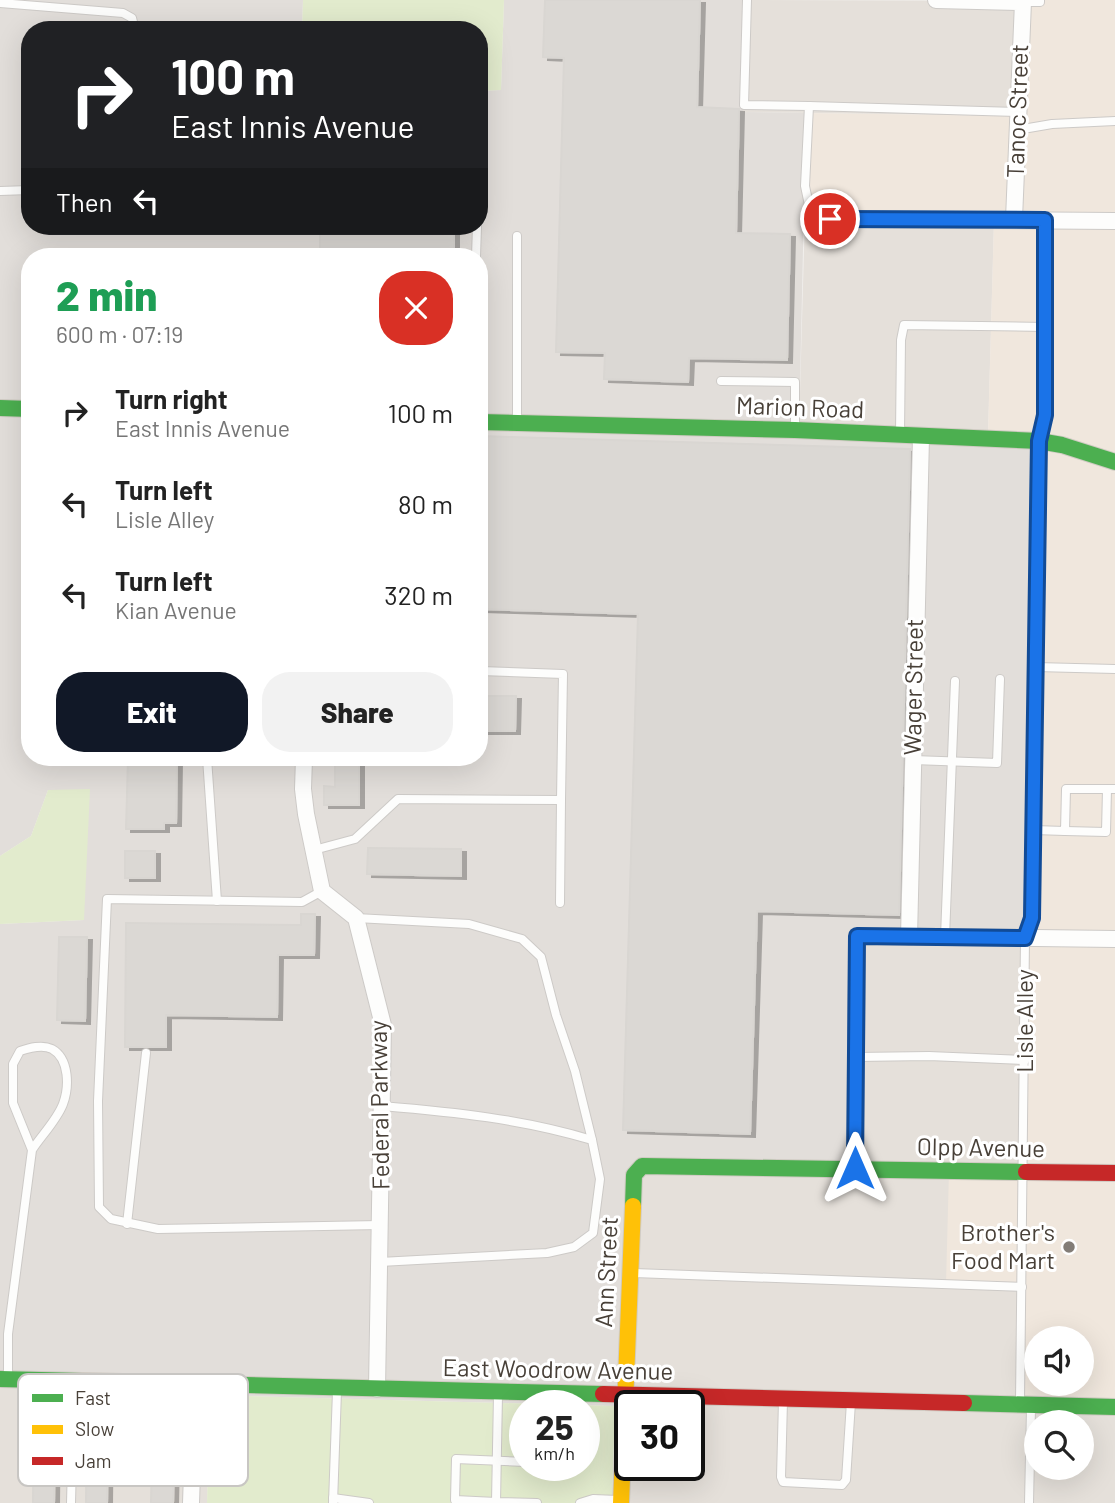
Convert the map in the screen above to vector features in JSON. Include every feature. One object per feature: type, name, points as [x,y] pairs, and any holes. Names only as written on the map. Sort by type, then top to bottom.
[{"type":"street","points":[[936,0],[1023,2]]},
{"type":"street","name":"Tanoc Street","points":[[1014,219],[1023,2]]},
{"type":"street","points":[[818,214],[830,219],[1115,221]]},
{"type":"street","points":[[0,408],[21,409]]},
{"type":"street","name":"Marion Road","points":[[488,422],[795,430],[1039,441],[1115,461]]},
{"type":"street","name":"Wager Street","points":[[909,937],[920,437]]},
{"type":"street","points":[[304,766],[303,789],[322,891],[356,918]]},
{"type":"street","name":"Federal Parkway","points":[[356,918],[383,1025],[377,1389]]},
{"type":"street","points":[[855,1168],[857,936],[1115,939]]},
{"type":"street","name":"Olpp Avenue","points":[[638,1169],[647,1164],[1115,1173]]},
{"type":"street","name":"Ann Street","points":[[624,1390],[634,1175],[638,1169]]},
{"type":"street","name":"East Woodrow Avenue","points":[[248,1386],[614,1394]]},
{"type":"street","name":"East Woodrow Avenue","points":[[705,1397],[1115,1406]]},
{"type":"street","name":"Ann Street","points":[[621,1501],[622,1481]]},
{"type":"lane","points":[[747,0],[744,105],[1017,112]]},
{"type":"lane","points":[[1023,2],[1040,0]]},
{"type":"lane","points":[[0,3],[123,13],[133,21]]},
{"type":"lane","points":[[809,106],[805,186],[809,205],[818,214]]},
{"type":"lane","points":[[1017,130],[1052,124],[1115,121]]},
{"type":"lane","points":[[0,191],[21,190]]},
{"type":"lane","name":"Lisle Alley","points":[[1029,1503],[1022,1287],[1025,938],[1032,918],[1039,441],[1045,415],[1045,220]]},
{"type":"lane","points":[[517,236],[517,423]]},
{"type":"lane","points":[[900,435],[901,340],[904,325],[1045,327]]},
{"type":"lane","points":[[721,381],[795,382],[795,430]]},
{"type":"lane","points":[[1036,667],[1115,669]]},
{"type":"lane","points":[[488,671],[563,674],[560,903]]},
{"type":"lane","points":[[913,761],[997,764],[1000,679]]},
{"type":"lane","points":[[945,937],[955,681]]},
{"type":"lane","points":[[208,766],[217,901]]},
{"type":"lane","points":[[1034,830],[1065,831],[1106,832],[1111,789],[1066,789],[1065,831]]},
{"type":"lane","points":[[314,850],[355,839],[398,799],[561,800]]},
{"type":"lane","points":[[322,891],[302,902],[107,899],[98,1101],[99,1206],[111,1219],[159,1229],[380,1225]]},
{"type":"lane","points":[[356,918],[469,924],[522,939],[541,957],[556,1015],[575,1071],[600,1179],[593,1233],[574,1247],[548,1253],[380,1262]]},
{"type":"lane","points":[[4,1379],[32,1150],[63,1105],[68,1079],[63,1062],[52,1049],[34,1046],[20,1051],[13,1064],[12,1075],[13,1103],[32,1150]]},
{"type":"lane","points":[[127,1224],[146,1053]]},
{"type":"lane","points":[[856,1057],[929,1056],[1024,1060]]},
{"type":"lane","points":[[382,1106],[512,1120],[592,1140]]},
{"type":"lane","points":[[630,1273],[1022,1287]]},
{"type":"lane","points":[[337,1388],[333,1501],[369,1503]]},
{"type":"lane","points":[[496,1502],[498,1392]]},
{"type":"lane","points":[[783,1399],[783,1482],[842,1485],[846,1480],[851,1400]]},
{"type":"lane","points":[[509,1461],[456,1459],[455,1500],[537,1503]]},
{"type":"lane","points":[[580,1503],[593,1499],[621,1501]]},
{"type":"shaded area","points":[[0,0],[303,0],[302,21],[21,21],[21,235],[488,235],[488,91],[501,90],[504,0],[745,0],[743,112],[806,113],[799,429],[1041,446],[1029,939],[861,936],[856,1169],[634,1165],[614,1406],[600,1406],[600,1390],[509,1390],[509,1403],[248,1396],[248,1374],[18,1374],[18,1379],[0,1377],[0,924],[84,920],[48,790],[31,836],[0,856]]},
{"type":"shaded area","points":[[745,0],[1020,1],[1019,116],[743,112]]},
{"type":"shaded area","points":[[980,0],[1115,0],[1115,1409],[1018,1408],[1020,1287],[946,1284],[949,1171],[1025,1173],[1029,939],[988,434],[994,221],[805,215],[806,113],[1019,116],[1020,1]]},
{"type":"shaded area","points":[[805,215],[994,221],[988,434],[799,429]]},
{"type":"shaded area","points":[[861,936],[1029,939],[1019,1408],[1115,1409],[1115,1503],[613,1503],[614,1481],[705,1481],[705,1390],[620,1390],[634,1165]]},
{"type":"shaded area","points":[[0,1377],[18,1379],[18,1486],[207,1486],[207,1503],[0,1503]]},
{"type":"green space","points":[[303,0],[504,0],[501,90],[488,91],[488,21],[302,21]]},
{"type":"green space","points":[[90,789],[84,920],[0,924],[0,856],[31,836],[48,790]]},
{"type":"green space","points":[[248,1396],[509,1403],[509,1481],[600,1481],[600,1406],[614,1406],[612,1503],[207,1503],[207,1486],[248,1486]]},
{"type":"building","points":[[545,0],[700,0],[697,107],[739,109],[736,233],[790,234],[787,360],[689,358],[688,382],[604,379],[605,353],[556,352],[564,58],[543,57]]},
{"type":"building","points":[[320,235],[454,235],[454,248],[320,248]]},
{"type":"building","points":[[488,436],[910,449],[899,915],[757,911],[750,1134],[623,1130],[638,614],[488,609]]},
{"type":"building","points":[[488,696],[516,696],[515,731],[488,731]]},
{"type":"building","points":[[128,766],[177,766],[176,823],[164,823],[164,829],[126,829]]},
{"type":"building","points":[[335,766],[359,766],[359,805],[324,805],[324,786],[335,787]]},
{"type":"building","points":[[368,848],[461,849],[461,876],[367,874]]},
{"type":"building","points":[[125,851],[155,851],[155,878],[125,878]]},
{"type":"building","points":[[301,914],[315,914],[314,955],[278,955],[277,1017],[166,1015],[166,1047],[125,1047],[126,923],[301,925]]},
{"type":"building","points":[[59,937],[87,937],[85,1021],[57,1020]]},
{"type":"building","points":[[33,1486],[54,1486],[54,1503],[33,1503]]},
{"type":"building","points":[[86,1486],[107,1486],[107,1503],[86,1503]]},
{"type":"building","points":[[151,1486],[173,1486],[173,1503],[151,1503]]},
{"type":"traffic: fast","points":[[0,408],[21,409]]},
{"type":"traffic: fast","points":[[488,422],[795,430],[1039,441],[1062,445],[1115,462]]},
{"type":"traffic: fast","points":[[633,1206],[634,1175],[642,1166],[1026,1172]]},
{"type":"traffic: fast","points":[[0,1379],[18,1379]]},
{"type":"traffic: fast","points":[[248,1385],[603,1394]]},
{"type":"traffic: fast","points":[[964,1403],[1115,1407]]},
{"type":"traffic: slow","points":[[621,1503],[633,1206]]},
{"type":"traffic: jam","points":[[1026,1172],[1115,1173]]},
{"type":"traffic: jam","points":[[603,1394],[964,1403]]},
{"type":"place","name":"Brother's Food Mart","points":[[1069,1247]]},
{"type":"route","points":[[830,219],[1045,220],[1045,415],[1039,441],[1032,918],[1025,938],[857,936],[855,1168]]}]
